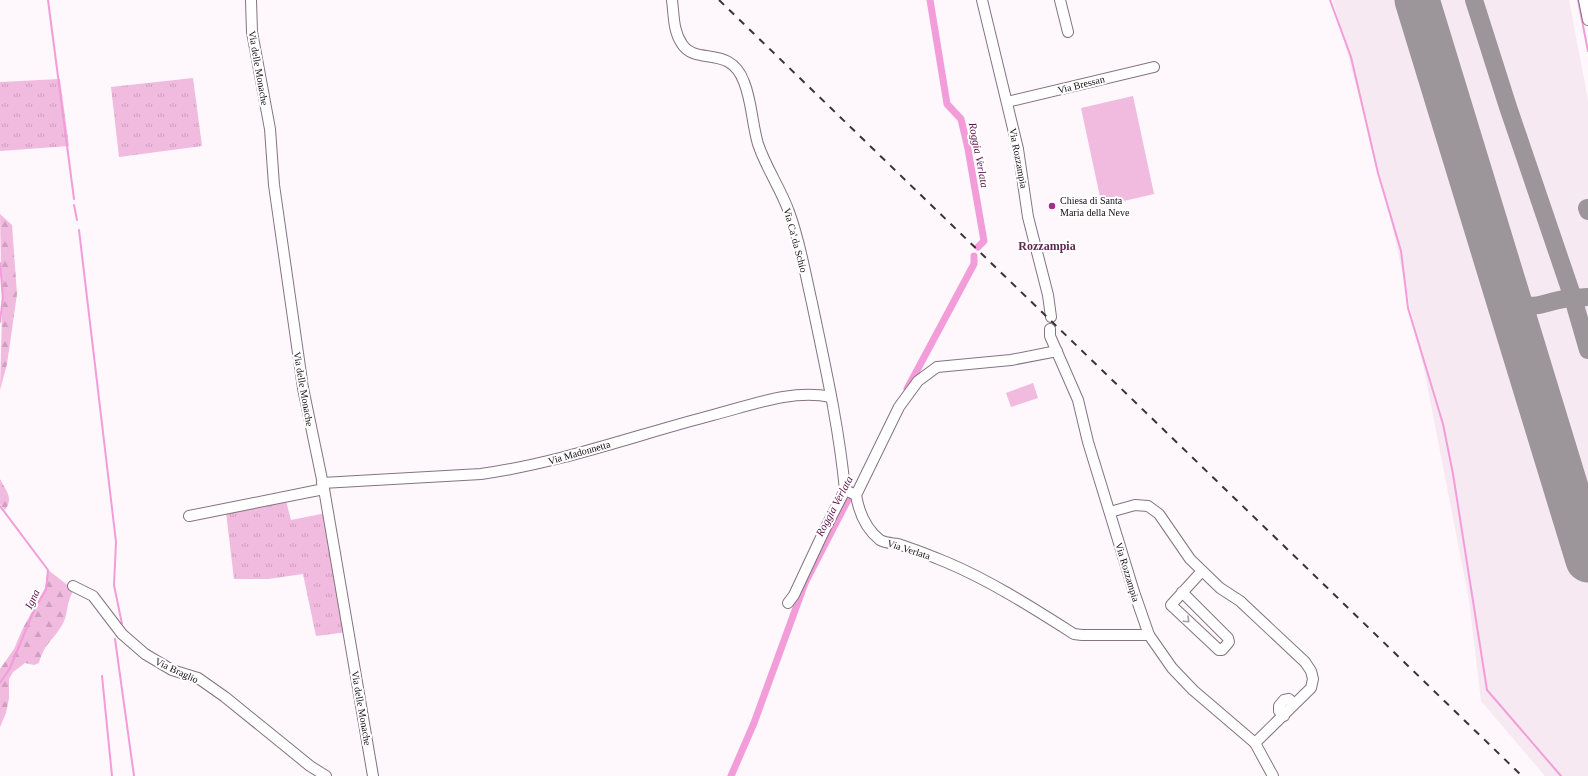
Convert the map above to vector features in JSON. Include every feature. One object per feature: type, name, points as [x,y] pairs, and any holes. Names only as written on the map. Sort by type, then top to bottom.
[{"type":"street","name":"Via delle Monache","points":[[251,0],[252,32],[270,129],[274,185],[303,388],[323,486],[373,776]]},
{"type":"street","name":"Via Ca' da Schio","points":[[672,0],[675,30],[682,45],[692,53],[724,59],[734,65],[744,81],[752,108],[758,143],[790,213],[799,246],[831,397],[844,468],[851,493]]},
{"type":"street","name":"Via Rozzampia","points":[[982,0],[1018,149],[1028,217],[1048,295],[1051,317]]},
{"type":"street","points":[[1060,0],[1068,32]]},
{"type":"street","points":[[1584,0],[1588,20]]},
{"type":"street","name":"Via Bressan","points":[[1007,102],[1154,67]]},
{"type":"street","name":"Via Rozzampia","points":[[1050,329],[1050,336],[1078,400],[1082,423],[1134,592],[1149,635],[1172,668],[1193,690],[1255,743],[1273,776]]},
{"type":"street","points":[[788,603],[794,595],[824,530],[851,493],[899,407],[918,381],[937,367],[1011,360],[1057,351]]},
{"type":"street","name":"Via Madonnetta","points":[[323,486],[481,474],[501,471],[554,460],[662,428],[784,396],[816,394],[831,397]]},
{"type":"street","points":[[189,516],[323,486]]},
{"type":"street","name":"Via Verlata","points":[[851,493],[864,521],[870,530],[882,541],[899,544],[946,562],[976,576],[1074,634],[1149,635]]},
{"type":"street","points":[[1110,512],[1135,504],[1148,506],[1158,514],[1190,559],[1220,588],[1240,601],[1259,618],[1305,662],[1311,671],[1313,679],[1311,688],[1255,743]]},
{"type":"street","points":[[1182,592],[1228,638],[1229,642],[1222,650],[1219,650],[1171,605],[1182,592],[1202,571]]},
{"type":"street","name":"Via Braglio","points":[[73,586],[93,596],[122,634],[145,654],[172,670],[198,678],[225,697],[310,766],[326,776]]},
{"type":"shaded area","points":[[1333,0],[1569,0],[1588,100],[1588,776],[1545,776],[1481,701],[1469,600],[1424,369],[1383,186]]},
{"type":"green space","points":[[193,78],[202,146],[119,157],[111,87]]},
{"type":"green space","points":[[60,79],[69,146],[0,151],[0,82]]},
{"type":"green space","points":[[1133,96],[1154,194],[1102,206],[1081,108]]},
{"type":"green space","points":[[0,214],[12,225],[17,294],[7,364],[0,390],[2,315]]},
{"type":"green space","points":[[1033,383],[1038,398],[1011,407],[1006,393]]},
{"type":"green space","points":[[0,479],[9,498],[8,506],[5,510],[0,504]]},
{"type":"green space","points":[[286,501],[291,520],[326,513],[347,632],[316,636],[303,574],[268,579],[234,579],[226,512]]},
{"type":"green space","points":[[48,570],[74,590],[69,600],[66,617],[59,630],[44,650],[39,663],[34,665],[25,663],[13,672],[9,679],[9,698],[6,713],[0,727],[0,669],[14,649],[23,628],[45,588]]},
{"type":"waterway","points":[[48,0],[74,199]]},
{"type":"waterway","name":"Roggia Verlata","points":[[930,0],[947,104],[961,119],[968,149],[984,241],[978,247]]},
{"type":"waterway","points":[[1330,0],[1351,57],[1378,173],[1401,251],[1408,308],[1443,424],[1453,474],[1487,690],[1561,776]]},
{"type":"waterway","points":[[1578,0],[1588,51]]},
{"type":"waterway","points":[[74,205],[77,220]]},
{"type":"waterway","points":[[79,230],[116,542],[114,585],[122,624]]},
{"type":"waterway","name":"Roggia Verlata","points":[[907,389],[974,264],[974,256]]},
{"type":"waterway","name":"Igna","points":[[0,263],[3,297],[0,322]]},
{"type":"waterway","name":"Roggia Verlata","points":[[731,776],[754,723],[805,583],[853,490]]},
{"type":"waterway","name":"Igna","points":[[0,506],[48,570],[46,590],[35,608],[10,668],[0,683]]},
{"type":"waterway","points":[[115,639],[134,776]]},
{"type":"waterway","points":[[102,676],[112,776]]},
{"type":"taxiway","points":[[1474,0],[1508,107],[1573,298],[1588,297]]},
{"type":"taxiway","points":[[1506,293],[1515,300],[1531,306],[1573,298],[1588,350]]},
{"type":"taxiway","points":[[1517,328],[1519,315],[1525,306]]},
{"type":"runway","points":[[1417,0],[1588,560]]},
{"type":"railway","points":[[719,0],[1522,776]]},
{"type":"place","name":"Chiesa di Santa Maria della Neve","points":[[1052,206]]},
{"type":"district","name":"Rozzampia","points":[[1047,246]]}]
